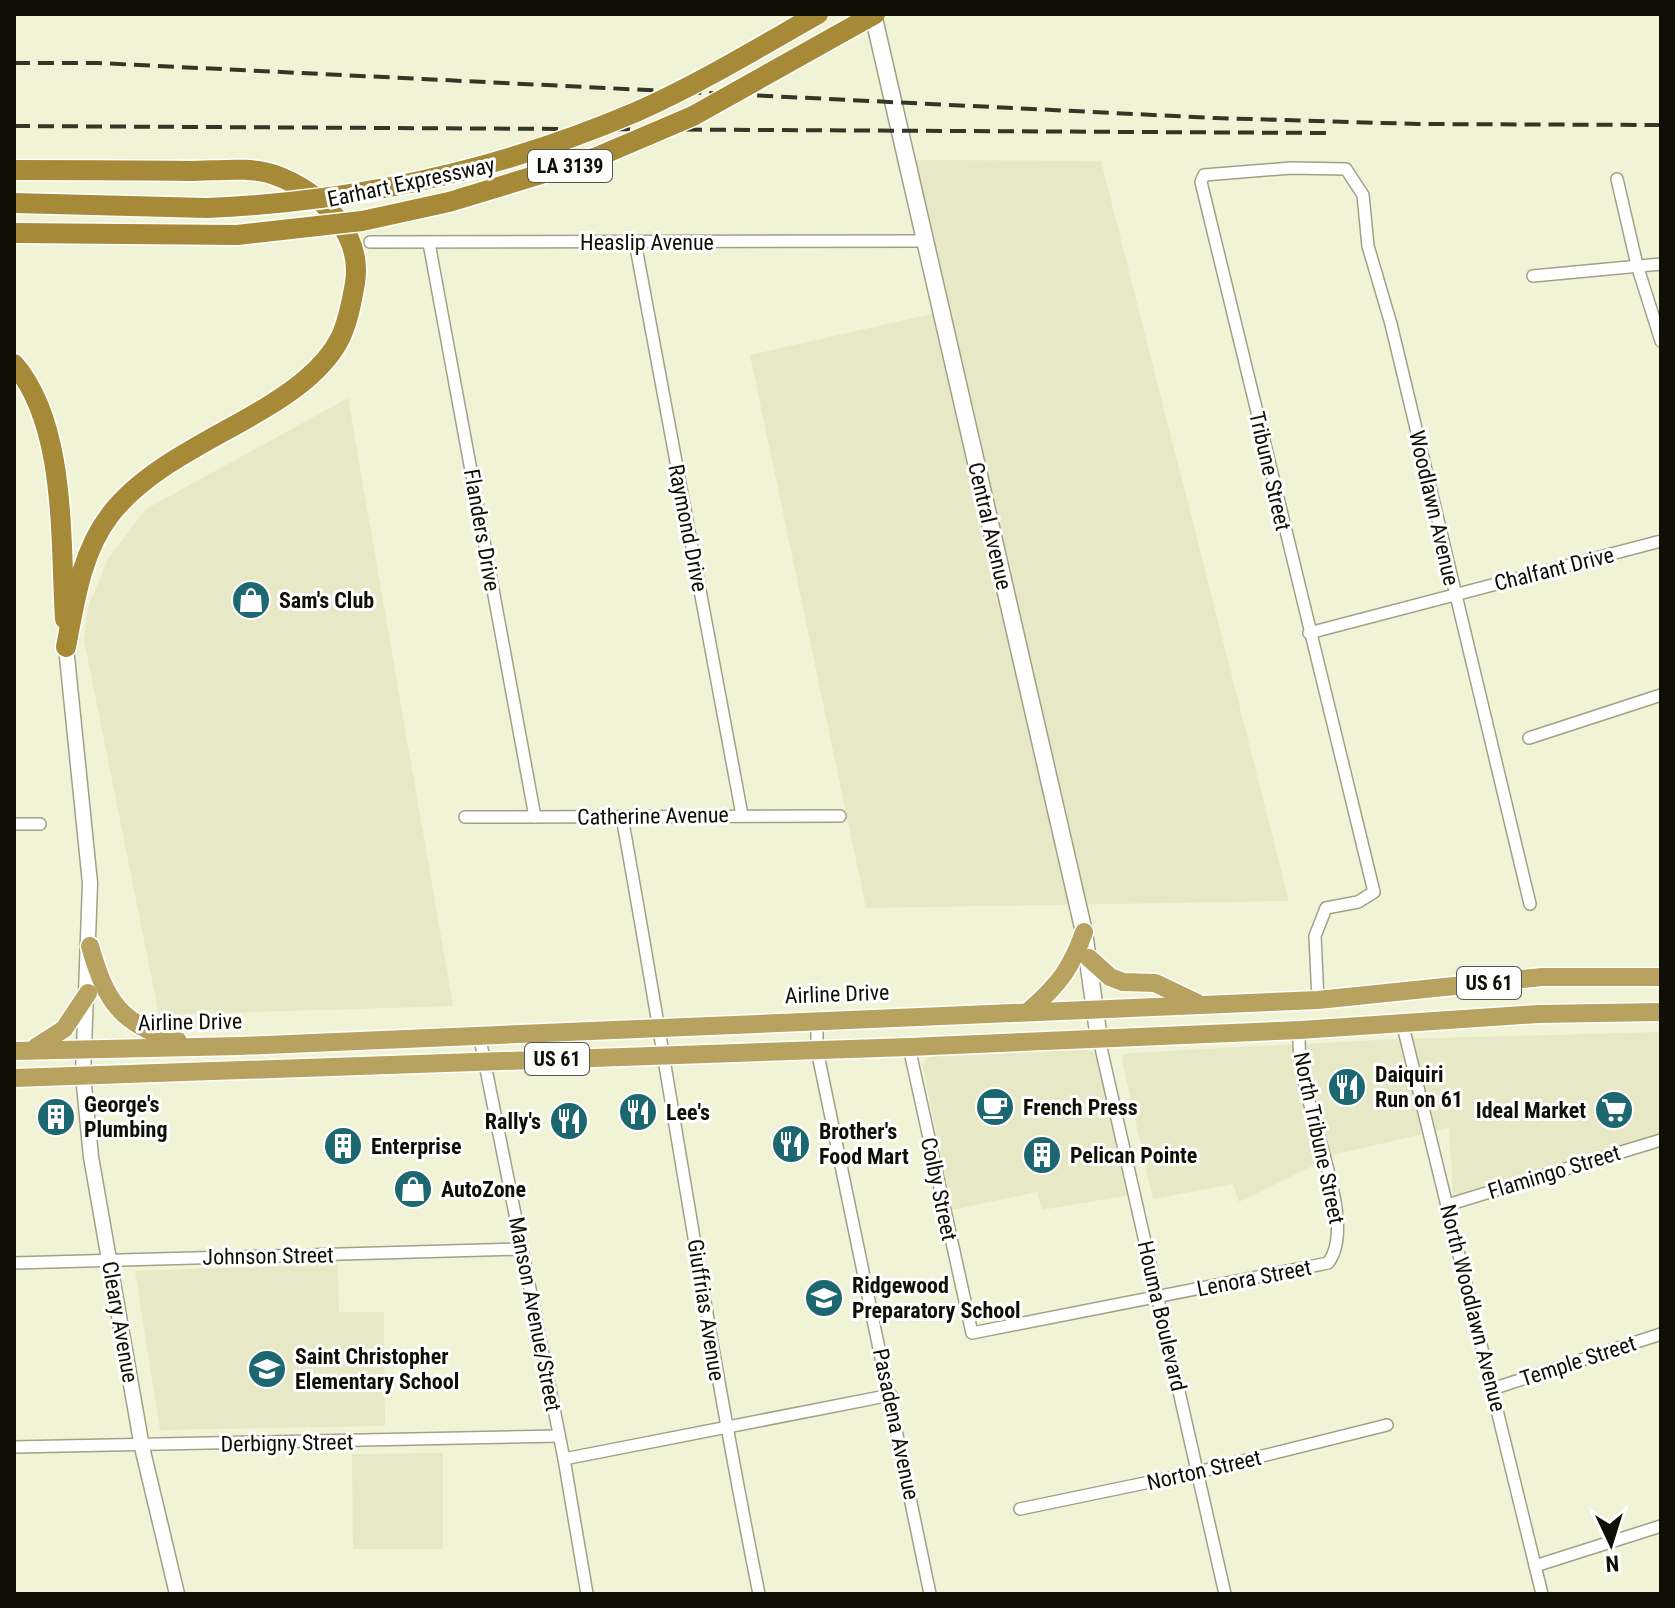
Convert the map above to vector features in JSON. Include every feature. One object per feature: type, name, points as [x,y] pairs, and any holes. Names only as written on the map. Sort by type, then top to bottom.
[{"type":"highway","name":"Earhart Expressway","points":[[14,203],[207,208],[276,205],[448,175],[524,153],[636,112],[696,83],[818,14]]},
{"type":"highway","name":"Earhart Expressway","points":[[14,233],[237,235],[362,221],[449,202],[597,157],[693,116],[874,14]]},
{"type":"highway","points":[[14,170],[257,171],[276,176],[340,220],[353,241],[357,273],[352,310],[338,349],[302,383],[211,438],[133,492],[110,515],[90,548],[66,647]]},
{"type":"highway","points":[[14,364],[25,376],[48,434],[56,478],[66,647]]},
{"type":"highway","points":[[1030,1010],[1057,987],[1073,964],[1084,932]]},
{"type":"highway","points":[[90,946],[101,983],[128,1019],[162,1036],[197,1046]]},
{"type":"highway","points":[[1089,958],[1110,977],[1123,982],[1155,983],[1199,1004]]},
{"type":"highway","name":"Airline Drive","points":[[21,1051],[1318,1000],[1542,977],[1656,973]]},
{"type":"highway","points":[[1382,1023],[1415,1009],[1423,1002],[1426,990]]},
{"type":"highway","points":[[21,1051],[64,1029],[88,993]]},
{"type":"highway","name":"US 61","points":[[14,1078],[909,1047],[1661,1012]]},
{"type":"main road","name":"Central Avenue","points":[[874,14],[1084,932],[1098,1008],[1099,1039]]},
{"type":"street","name":"Woodlawn Avenue","points":[[1291,168],[1346,169],[1363,195],[1368,246],[1391,324],[1530,904]]},
{"type":"street","name":"Tribune Street","points":[[1291,168],[1204,175],[1201,182],[1374,892],[1358,902],[1326,908],[1315,936],[1318,1000]]},
{"type":"street","points":[[1617,179],[1637,265],[1661,341]]},
{"type":"street","name":"Heaslip Avenue","points":[[370,242],[924,241]]},
{"type":"street","name":"Raymond Drive","points":[[635,242],[742,815]]},
{"type":"street","name":"Flanders Drive","points":[[429,243],[535,817]]},
{"type":"street","points":[[1533,276],[1661,264]]},
{"type":"street","name":"Chalfant Drive","points":[[1309,633],[1661,541]]},
{"type":"street","name":"Cleary Avenue","points":[[66,647],[86,822],[90,946],[83,1075],[91,1157],[142,1447],[177,1594]]},
{"type":"street","points":[[1529,738],[1661,695]]},
{"type":"street","name":"Catherine Avenue","points":[[465,817],[840,816]]},
{"type":"street","name":"Giuffrias Avenue","points":[[622,817],[661,1026],[725,1427],[759,1594]]},
{"type":"street","points":[[14,824],[40,824]]},
{"type":"street","name":"Pasadena Avenue","points":[[817,1019],[817,1050],[930,1594]]},
{"type":"street","name":"North Woodlawn Avenue","points":[[1402,1022],[1495,1388],[1542,1594]]},
{"type":"street","name":"North Tribune Street","points":[[1300,1030],[1301,1066],[1339,1221],[1338,1245]]},
{"type":"street","name":"Manson Avenue/Street","points":[[479,1034],[564,1459],[587,1594]]},
{"type":"street","name":"Houma Boulevard","points":[[1099,1039],[1225,1594]]},
{"type":"street","name":"Colby Street","points":[[909,1047],[970,1331]]},
{"type":"street","name":"Flamingo Street","points":[[1447,1205],[1661,1140]]},
{"type":"street","name":"Lenora Street","points":[[970,1331],[1311,1269],[1328,1263],[1338,1245]]},
{"type":"street","name":"Johnson Street","points":[[14,1263],[522,1249]]},
{"type":"street","name":"Temple Street","points":[[1495,1388],[1661,1334]]},
{"type":"street","points":[[564,1459],[891,1395]]},
{"type":"street","name":"Norton Street","points":[[1020,1509],[1198,1472],[1387,1425]]},
{"type":"street","name":"Derbigny Street","points":[[14,1447],[142,1447],[559,1436]]},
{"type":"street","points":[[1535,1566],[1661,1526]]},
{"type":"shaded area","points":[[896,160],[1101,161],[1289,901],[866,908],[750,355],[936,313]]},
{"type":"shaded area","points":[[348,398],[453,1006],[159,1015],[84,640],[88,607],[108,559],[146,509]]},
{"type":"shaded area","points":[[1661,1032],[1661,1134],[1461,1198],[1453,1192],[1449,1128],[1337,1154],[1239,1202],[1233,1184],[1153,1199],[1122,1061],[1123,1055],[1130,1053],[1397,1039]]},
{"type":"shaded area","points":[[1084,1049],[1094,1052],[1099,1062],[1130,1195],[1042,1210],[1037,1192],[952,1210],[923,1068],[925,1059],[936,1054]]},
{"type":"shaded area","name":"Saint Christopher Elementary School","points":[[338,1264],[339,1312],[384,1312],[385,1426],[160,1430],[135,1271]]},
{"type":"shaded area","name":"Saint Christopher Elementary School","points":[[443,1453],[443,1549],[353,1549],[352,1454]]},
{"type":"railway","points":[[14,14],[305,14]]},
{"type":"railway","points":[[14,63],[98,63],[1215,118],[1418,124],[1661,125]]},
{"type":"railway","points":[[14,126],[1329,133]]},
{"type":"place","name":"Sam's Club","points":[[251,600]]},
{"type":"place","name":"Daiquiri Run on 61","points":[[1347,1087]]},
{"type":"place","name":"French Press","points":[[995,1107]]},
{"type":"place","name":"Ideal Market","points":[[1614,1110]]},
{"type":"place","name":"Lee's","points":[[638,1112]]},
{"type":"place","name":"George's Plumbing","points":[[56,1117]]},
{"type":"place","name":"Rally's","points":[[569,1121]]},
{"type":"place","name":"Brother's Food Mart","points":[[791,1144]]},
{"type":"place","name":"Enterprise","points":[[343,1146]]},
{"type":"place","name":"Pelican Pointe","points":[[1042,1155]]},
{"type":"place","name":"AutoZone","points":[[413,1189]]},
{"type":"place","name":"Ridgewood Preparatory School","points":[[824,1298]]},
{"type":"place","name":"Saint Christopher Elementary School","points":[[267,1369]]}]
